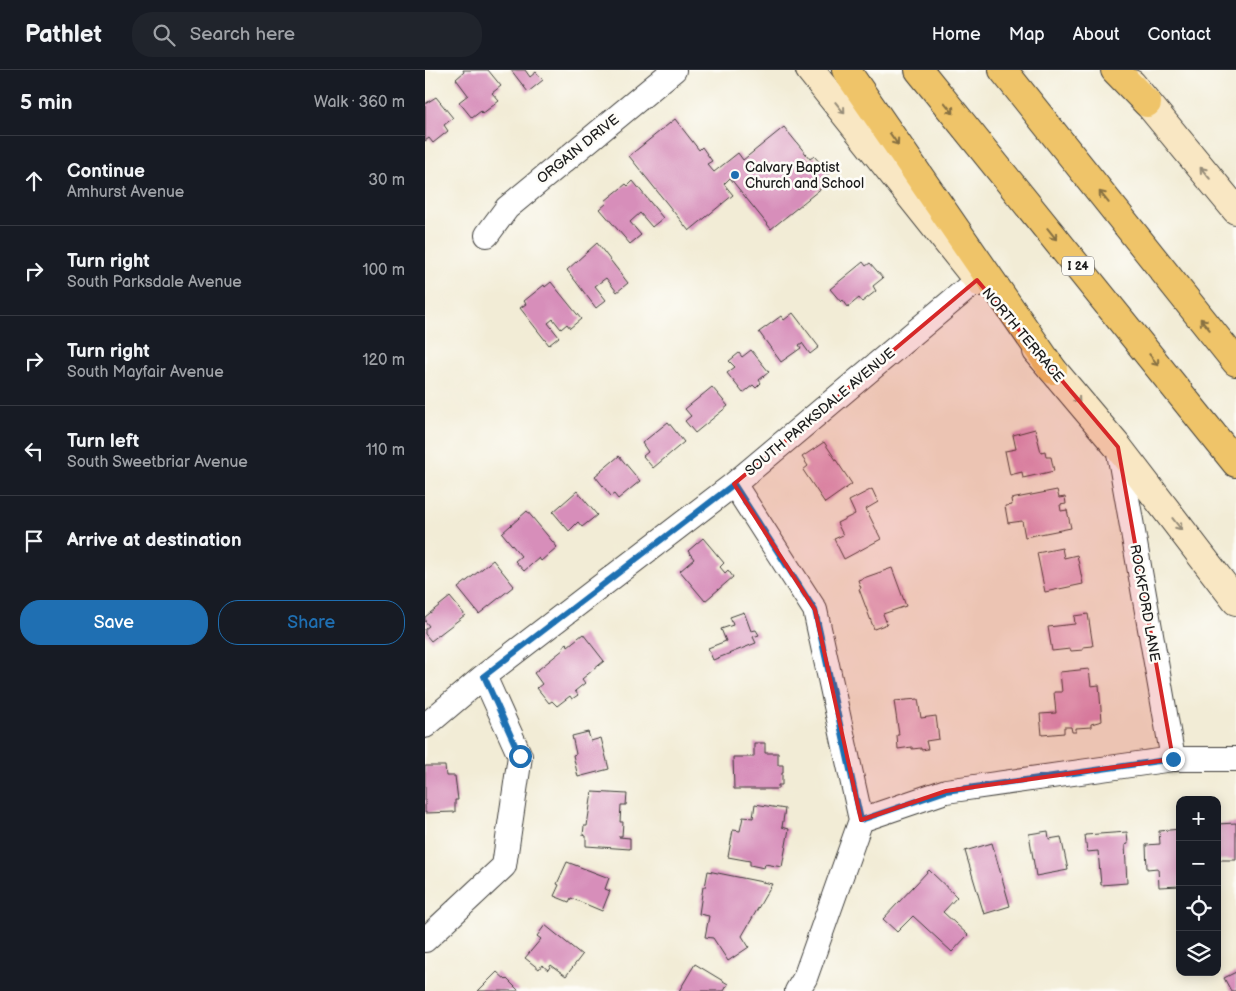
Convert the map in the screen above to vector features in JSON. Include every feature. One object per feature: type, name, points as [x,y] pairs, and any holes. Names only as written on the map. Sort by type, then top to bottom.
[{"type":"highway","points":[[846,70],[1053,370]]},
{"type":"highway","name":"I 24","points":[[919,70],[1236,463]]},
{"type":"highway","points":[[1003,70],[1236,362]]},
{"type":"highway","points":[[1115,70],[1147,103]]},
{"type":"street","name":"ORGAIN DRIVE","points":[[487,235],[507,208],[674,70]]},
{"type":"street","name":"NORTH TERRACE","points":[[810,70],[977,280],[1118,447],[1236,601]]},
{"type":"street","points":[[1121,70],[1236,210]]},
{"type":"street","name":"SOUTH PARKSDALE AVENUE","points":[[425,726],[484,676],[734,484],[977,280]]},
{"type":"street","name":"ROCKFORD LANE","points":[[1118,447],[1173,759]]},
{"type":"street","points":[[734,484],[815,610],[861,820],[802,987]]},
{"type":"street","points":[[425,940],[505,866],[520,756],[484,676]]},
{"type":"street","points":[[861,820],[946,791],[1173,759],[1236,759]]},
{"type":"highlighted area","points":[[977,280],[1118,447],[1173,759],[946,791],[861,820],[815,610],[734,484]]},
{"type":"building","points":[[463,70],[488,70],[501,86],[492,93],[499,101],[482,114],[481,111],[472,118],[459,102],[468,95],[456,79],[464,72]]},
{"type":"building","points":[[511,70],[525,70],[530,77],[536,72],[543,80],[528,92]]},
{"type":"building","points":[[436,97],[453,118],[444,125],[448,131],[433,143],[429,138],[425,141],[425,104]]},
{"type":"building","name":"Calvary Baptist Church and School","points":[[675,119],[699,150],[702,147],[712,161],[707,164],[714,172],[738,153],[743,160],[784,127],[810,159],[814,156],[829,173],[824,177],[829,182],[771,229],[730,178],[724,184],[733,195],[689,231],[629,156]]},
{"type":"building","points":[[633,181],[663,218],[652,227],[640,213],[630,222],[641,235],[630,244],[600,209],[607,203],[605,201],[626,184],[628,186]]},
{"type":"building","points":[[597,243],[628,283],[617,292],[606,278],[595,286],[606,300],[596,308],[567,270]]},
{"type":"building","points":[[863,262],[866,266],[870,263],[883,278],[873,286],[876,291],[862,302],[859,298],[848,307],[830,289]]},
{"type":"building","points":[[551,282],[581,319],[570,328],[567,324],[561,329],[553,319],[548,323],[559,337],[549,345],[520,308],[526,304],[524,301],[544,285],[545,287]]},
{"type":"building","points":[[793,313],[819,347],[810,354],[802,343],[799,345],[801,348],[781,362],[759,332],[781,316],[784,320]]},
{"type":"building","points":[[751,350],[769,372],[759,380],[761,383],[756,388],[753,385],[743,393],[727,373],[735,367],[729,361],[739,353],[742,357]]},
{"type":"building","points":[[712,387],[728,406],[695,433],[685,421],[691,416],[685,409]]},
{"type":"building","points":[[668,422],[684,442],[653,468],[643,456],[648,452],[642,443]]},
{"type":"building","points":[[1035,429],[1041,452],[1045,451],[1046,457],[1051,457],[1054,471],[1023,478],[1022,472],[1010,475],[1005,451],[1016,449],[1013,435]]},
{"type":"building","points":[[824,442],[852,484],[825,503],[803,470],[808,466],[802,457]]},
{"type":"building","points":[[619,456],[640,481],[618,499],[614,494],[611,496],[595,476]]},
{"type":"building","points":[[872,489],[878,502],[866,509],[881,539],[844,559],[834,539],[843,535],[837,523],[855,514],[849,501]]},
{"type":"building","points":[[1057,490],[1059,498],[1065,497],[1066,504],[1060,505],[1061,511],[1067,510],[1071,528],[1025,537],[1022,521],[1008,523],[1005,506],[1012,505],[1011,499]]},
{"type":"building","points":[[577,491],[597,515],[582,527],[578,522],[569,531],[553,512]]},
{"type":"building","points":[[527,511],[557,547],[541,561],[539,558],[524,571],[515,561],[521,556],[502,533]]},
{"type":"building","points":[[703,538],[724,563],[720,567],[725,573],[728,570],[733,577],[705,601],[680,571],[694,559],[688,551]]},
{"type":"building","points":[[1062,548],[1064,558],[1077,555],[1083,584],[1045,592],[1037,553]]},
{"type":"building","points":[[493,560],[514,586],[479,614],[458,588]]},
{"type":"building","points":[[892,568],[906,606],[883,614],[887,624],[874,629],[859,589],[861,588],[858,580]]},
{"type":"building","points":[[450,597],[465,615],[431,641],[425,634],[425,629],[429,626],[425,621],[425,617]]},
{"type":"building","points":[[744,612],[751,631],[756,630],[759,635],[753,637],[756,643],[713,660],[708,648],[726,641],[721,629],[733,625],[730,617]]},
{"type":"building","points":[[1088,614],[1093,646],[1083,647],[1083,650],[1052,651],[1048,627],[1075,624],[1074,616]]},
{"type":"building","points":[[583,634],[604,661],[582,679],[585,683],[575,691],[578,695],[572,699],[570,696],[557,706],[552,701],[549,703],[537,688],[542,684],[534,673],[564,649],[562,647],[567,643],[568,646]]},
{"type":"building","points":[[1089,669],[1091,686],[1099,685],[1102,721],[1091,724],[1091,727],[1076,728],[1076,732],[1072,732],[1071,727],[1064,727],[1064,733],[1042,735],[1040,714],[1056,713],[1054,692],[1062,692],[1060,672]]},
{"type":"building","points":[[918,699],[921,718],[936,716],[939,739],[926,741],[928,749],[912,749],[912,747],[898,749],[897,735],[899,735],[894,701]]},
{"type":"building","points":[[588,732],[591,741],[601,738],[609,769],[578,777],[573,755],[576,754],[572,736]]},
{"type":"building","points":[[754,743],[765,743],[765,753],[778,753],[778,765],[783,765],[783,773],[782,785],[778,785],[778,789],[734,789],[733,757],[754,757]]},
{"type":"building","points":[[425,766],[445,766],[446,776],[455,776],[458,800],[455,800],[455,812],[425,813]]},
{"type":"building","points":[[592,792],[627,794],[626,805],[621,805],[620,822],[623,822],[622,836],[619,837],[630,838],[630,849],[586,846],[586,836],[583,835],[584,826],[587,826]]},
{"type":"building","points":[[755,804],[785,809],[782,827],[789,829],[782,867],[765,864],[764,868],[750,865],[750,861],[728,857],[733,830],[740,831],[743,817],[753,818]]},
{"type":"building","points":[[1236,823],[1236,860],[1221,860],[1221,824]]},
{"type":"building","points":[[1176,829],[1176,886],[1159,887],[1158,868],[1147,869],[1146,845],[1160,844],[1159,831]]},
{"type":"building","points":[[1048,831],[1049,839],[1061,837],[1068,870],[1036,876],[1029,834]]},
{"type":"building","points":[[1127,832],[1128,844],[1125,845],[1127,883],[1101,885],[1098,851],[1087,852],[1085,835]]},
{"type":"building","points":[[992,843],[1010,906],[984,914],[965,851]]},
{"type":"building","points":[[567,862],[609,878],[605,889],[610,891],[602,911],[571,898],[569,902],[554,896]]},
{"type":"building","points":[[929,870],[957,897],[943,912],[968,935],[952,952],[913,916],[897,932],[883,919]]},
{"type":"building","points":[[708,871],[772,884],[742,936],[749,947],[728,961],[713,938],[705,937],[709,916],[699,914],[703,887],[705,887]]},
{"type":"building","points":[[545,925],[582,955],[566,976],[551,965],[548,970],[542,965],[539,969],[525,958],[541,939],[537,936]]},
{"type":"building","points":[[695,964],[728,984],[724,991],[679,991]]},
{"type":"building","points":[[497,972],[507,979],[519,991],[478,991]]},
{"type":"building","points":[[1236,972],[1236,991],[1231,991],[1224,978]]},
{"type":"place","name":"Calvary Baptist Church and School","points":[[735,175]]},
{"type":"route","points":[[520,756],[484,676],[734,484],[815,610],[861,820],[946,791],[1173,759]]}]
